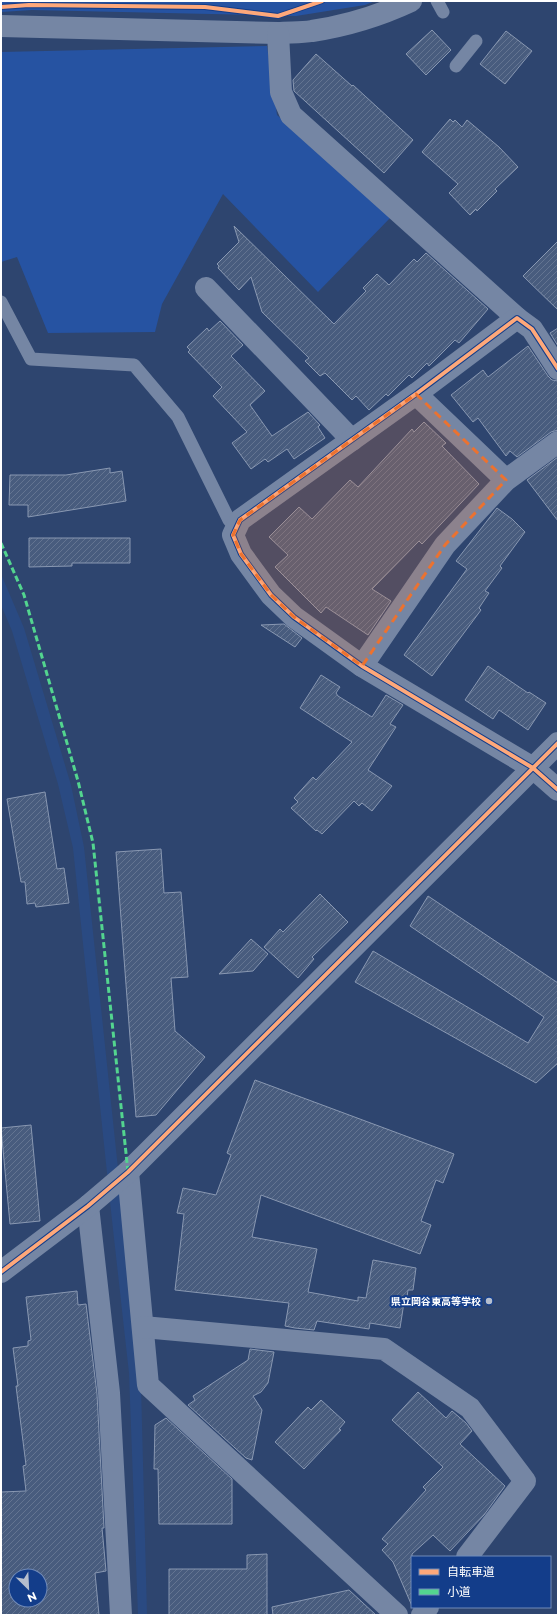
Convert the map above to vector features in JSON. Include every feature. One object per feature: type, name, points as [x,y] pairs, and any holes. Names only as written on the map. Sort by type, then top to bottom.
[{"type":"street","points":[[1,26],[278,33],[311,32],[388,10],[411,1]]},
{"type":"street","points":[[278,33],[281,92],[291,115],[517,318],[532,329],[558,368]]},
{"type":"street","points":[[206,288],[352,440]]},
{"type":"street","points":[[517,318],[416,394],[240,520],[233,535],[241,554],[271,595],[294,617],[362,666],[533,768],[558,790]]},
{"type":"street","points":[[416,394],[506,480]]},
{"type":"street","points":[[362,666],[445,545],[506,480],[558,442]]},
{"type":"street","points":[[1,1272],[93,1202],[123,1176],[558,743]]},
{"type":"street","points":[[123,1176],[143,1326],[148,1385],[397,1615]]},
{"type":"street","points":[[93,1202],[109,1393],[121,1615]]},
{"type":"street","points":[[143,1326],[384,1349],[470,1408],[525,1480],[468,1556]]},
{"type":"lane","points":[[456,66],[476,41]]},
{"type":"lane","points":[[1,302],[31,359],[134,365],[178,417],[229,520],[240,520]]},
{"type":"highlighted area","points":[[416,394],[506,480],[445,545],[362,666],[294,617],[271,595],[241,554],[233,535],[240,520]]},
{"type":"shaded area","points":[[1,1],[375,1],[365,5],[296,16],[32,10],[1,12]]},
{"type":"shaded area","points":[[267,46],[277,115],[391,217],[318,292],[223,194],[162,304],[155,332],[48,333],[17,257],[1,262],[1,52]]},
{"type":"shaded area","points":[[1,574],[24,628],[71,785],[84,847],[141,1386],[147,1615],[138,1615],[129,1373],[73,848],[58,784],[12,631],[1,605]]},
{"type":"building","points":[[432,30],[451,50],[426,75],[406,54]]},
{"type":"building","points":[[506,31],[532,51],[505,84],[480,64]]},
{"type":"building","points":[[316,54],[352,86],[353,85],[413,140],[384,173],[294,91],[293,80]]},
{"type":"building","points":[[450,119],[453,122],[455,120],[462,127],[467,120],[499,147],[518,167],[495,189],[497,191],[477,211],[476,209],[470,215],[449,193],[458,184],[422,152]]},
{"type":"building","points":[[234,226],[334,324],[366,291],[363,288],[377,274],[389,285],[414,259],[417,262],[426,253],[488,309],[459,343],[455,340],[429,366],[427,363],[412,378],[409,375],[388,396],[386,394],[369,410],[356,396],[352,400],[325,373],[320,376],[305,361],[309,358],[262,312],[251,277],[239,290],[218,268],[219,266],[217,264],[239,242]]},
{"type":"building","points":[[558,241],[558,310],[523,276]]},
{"type":"building","points":[[220,321],[243,345],[231,356],[265,391],[250,405],[272,436],[308,412],[320,425],[318,427],[325,438],[294,459],[287,449],[268,462],[265,459],[251,469],[232,443],[247,432],[213,396],[222,387],[188,352],[190,350],[187,347],[207,328],[209,331]]},
{"type":"building","points":[[558,328],[558,346],[550,333]]},
{"type":"building","points":[[528,346],[548,376],[552,380],[558,381],[558,430],[551,432],[517,457],[510,451],[506,456],[478,418],[473,422],[451,395],[483,370],[488,377]]},
{"type":"building","points":[[424,422],[446,443],[442,446],[479,484],[422,544],[419,541],[372,589],[391,601],[368,635],[326,607],[321,613],[275,567],[288,555],[269,537],[299,507],[312,519],[350,480],[358,487],[412,429],[414,432]]},
{"type":"building","points":[[558,457],[558,521],[527,480]]},
{"type":"building","points":[[110,468],[110,473],[122,471],[126,501],[28,517],[28,505],[9,505],[10,475],[66,475]]},
{"type":"building","points":[[497,508],[512,519],[525,532],[500,566],[502,568],[485,591],[489,593],[479,608],[481,610],[432,676],[404,655],[467,569],[456,561]]},
{"type":"building","points":[[29,538],[130,538],[130,563],[72,563],[72,566],[29,567]]},
{"type":"building","points":[[284,624],[302,638],[295,647],[261,625]]},
{"type":"building","points":[[488,666],[528,693],[529,692],[546,703],[528,730],[499,710],[493,719],[465,700]]},
{"type":"building","points":[[321,675],[340,687],[336,693],[338,696],[372,717],[386,695],[403,705],[390,724],[396,727],[368,770],[392,786],[372,811],[362,803],[359,806],[354,801],[322,834],[317,830],[316,831],[291,808],[298,802],[294,798],[313,777],[316,780],[352,742],[300,708]]},
{"type":"building","points":[[45,792],[57,869],[64,868],[69,903],[36,907],[35,903],[27,904],[25,882],[21,882],[7,799]]},
{"type":"building","points":[[161,849],[164,893],[181,892],[188,977],[171,978],[175,1031],[205,1057],[156,1115],[136,1117],[116,852]]},
{"type":"building","points":[[320,894],[348,922],[312,957],[314,959],[298,978],[264,947],[280,929],[283,932]]},
{"type":"building","points":[[428,896],[558,983],[558,1063],[536,1083],[355,982],[373,951],[528,1043],[544,1017],[410,926]]},
{"type":"building","points":[[251,939],[268,954],[253,971],[219,974]]},
{"type":"building","points":[[255,1080],[454,1154],[443,1183],[436,1180],[421,1221],[431,1225],[420,1254],[261,1195],[252,1237],[317,1249],[308,1292],[358,1301],[358,1297],[366,1298],[373,1260],[416,1268],[413,1290],[408,1290],[407,1297],[405,1296],[400,1328],[370,1323],[369,1329],[317,1321],[314,1330],[295,1328],[285,1326],[289,1303],[175,1290],[184,1214],[177,1213],[183,1188],[216,1195],[231,1155],[227,1153]]},
{"type":"building","points":[[31,1125],[40,1221],[10,1224],[1,1128]]},
{"type":"building","points":[[77,1291],[78,1305],[86,1304],[97,1394],[104,1528],[102,1528],[106,1571],[95,1573],[99,1615],[1,1615],[1,1492],[26,1491],[23,1466],[26,1465],[16,1386],[18,1386],[13,1348],[28,1346],[28,1341],[31,1340],[26,1297]]},
{"type":"building","points":[[250,1349],[274,1352],[268,1383],[261,1392],[253,1396],[262,1410],[252,1460],[246,1458],[188,1405],[195,1400],[193,1396],[248,1360]]},
{"type":"building","points":[[418,1392],[446,1418],[452,1411],[466,1423],[472,1431],[460,1444],[505,1486],[484,1515],[450,1551],[433,1535],[412,1554],[411,1604],[393,1562],[382,1550],[388,1544],[382,1539],[426,1490],[423,1487],[443,1467],[392,1420]]},
{"type":"building","points":[[321,1400],[345,1422],[339,1429],[341,1430],[304,1469],[275,1442],[308,1407],[311,1410]]},
{"type":"building","points":[[166,1418],[232,1479],[232,1524],[159,1524],[158,1469],[154,1469],[155,1425]]},
{"type":"building","points":[[267,1554],[267,1615],[169,1615],[169,1569],[247,1569],[247,1555]]},
{"type":"building","points":[[349,1590],[376,1615],[273,1615],[272,1607]]},
{"type":"marked path","points":[[1,543],[24,595],[78,781],[93,843],[128,1172]]},
{"type":"cycle path","points":[[1,7],[29,5],[205,7],[278,16],[322,1]]},
{"type":"cycle path","points":[[558,369],[532,329],[517,318],[416,394],[240,520],[233,535],[241,554],[271,595],[294,617],[362,666],[533,768],[558,790]]},
{"type":"cycle path","points":[[1,1272],[88,1206],[128,1172],[558,743]]},
{"type":"place","name":"県立岡谷東高等学校","points":[[489,1301]]}]
